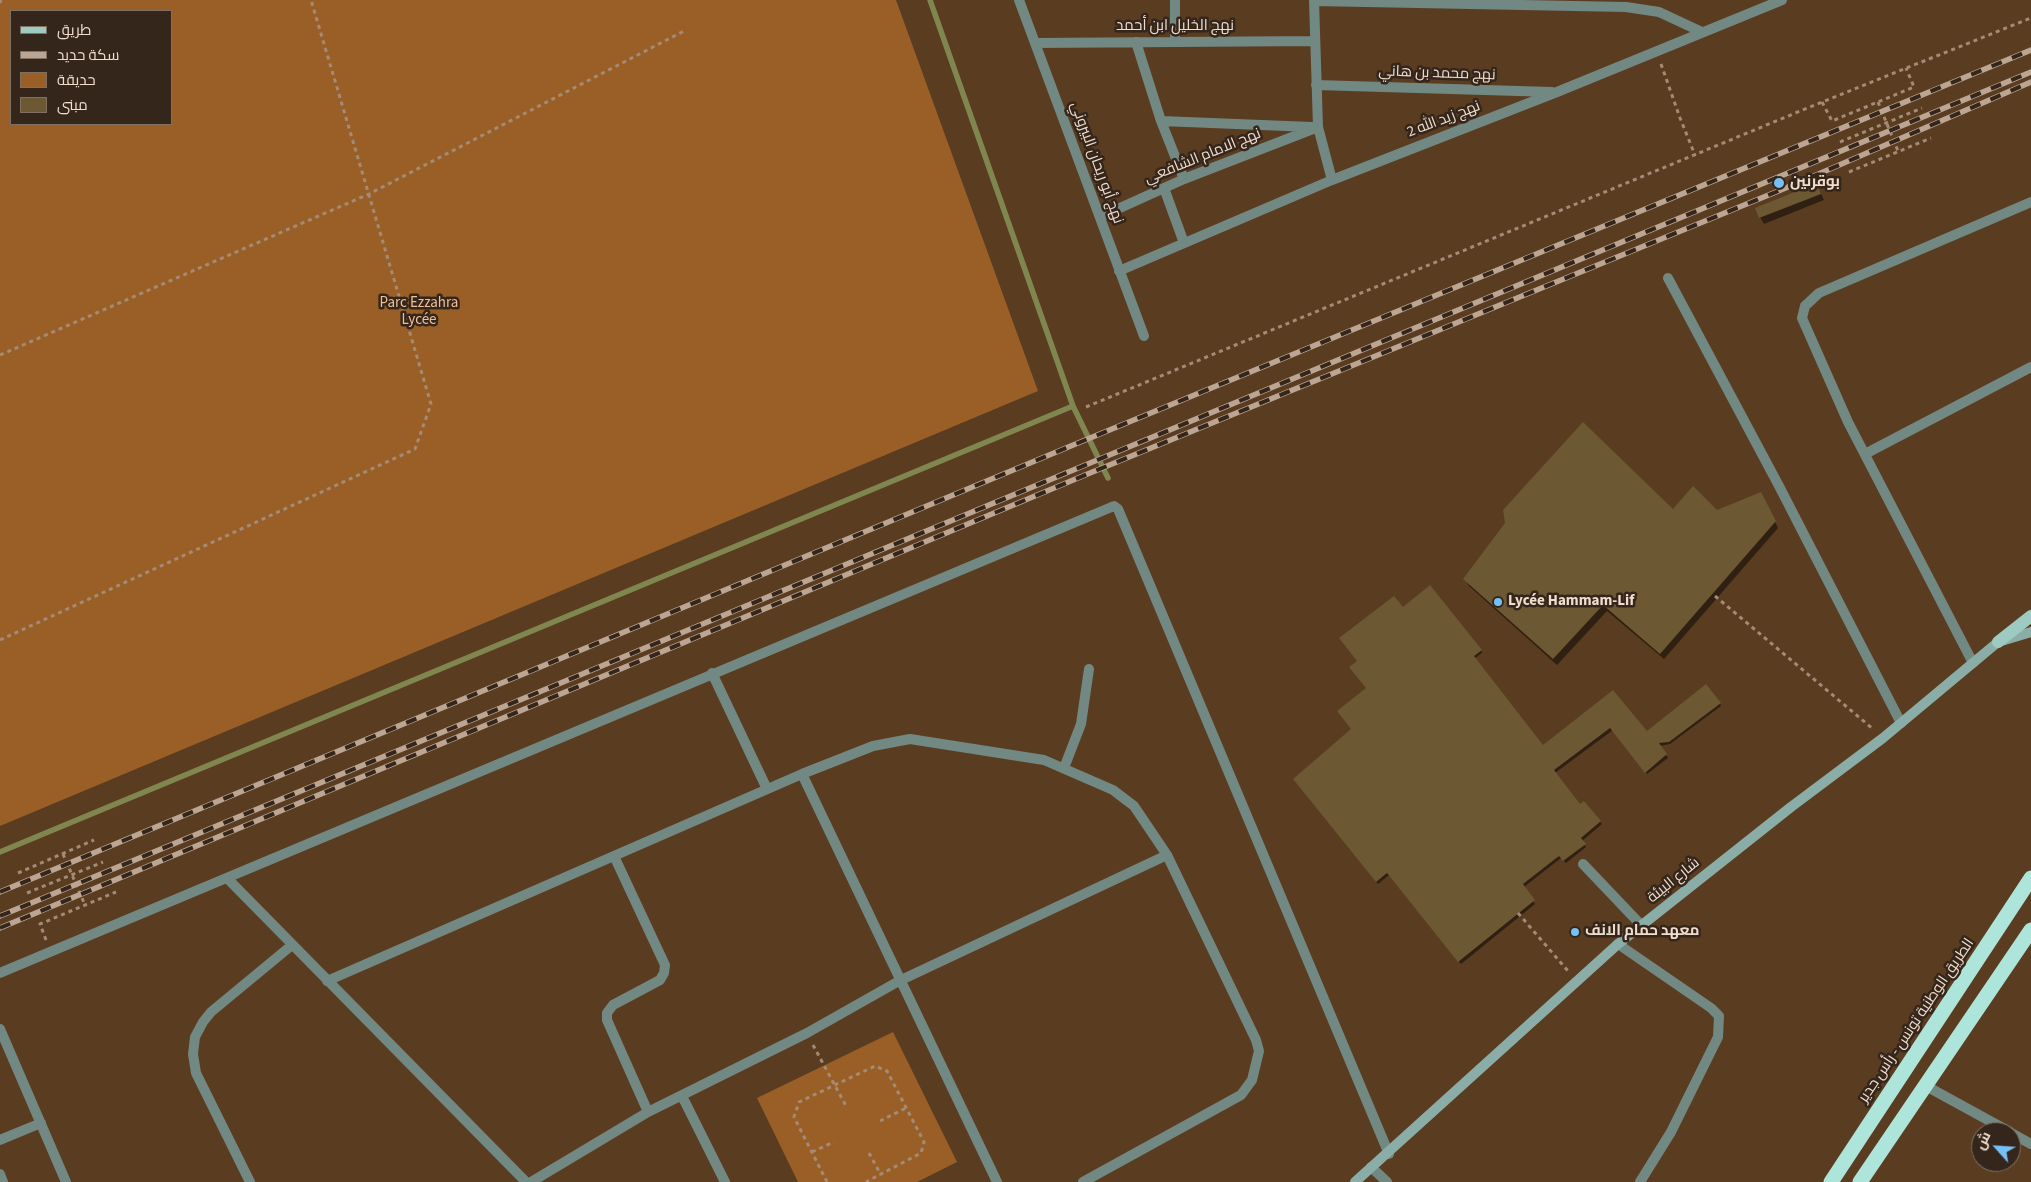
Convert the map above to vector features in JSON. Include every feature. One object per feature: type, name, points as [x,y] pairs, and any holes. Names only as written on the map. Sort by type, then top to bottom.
[{"type":"highway","name":"الطريق الوطنية تونس - رأس جدير","points":[[1831,1182],[2031,878]]},
{"type":"highway","points":[[1860,1182],[2031,930]]},
{"type":"main road","points":[[1998,642],[2031,616]]},
{"type":"main road","name":"شارع البيئة","points":[[1355,1182],[1389,1154],[1575,980],[1618,944],[1790,807],[1883,738],[1998,642],[2031,632]]},
{"type":"street","name":"نهج أبو ريحان البيروني","points":[[1019,0],[1144,336]]},
{"type":"street","points":[[1175,0],[1175,42]]},
{"type":"street","points":[[1332,180],[1318,127],[1314,0],[1626,7],[1659,12],[1702,32]]},
{"type":"street","name":"نهج زيد الله 2","points":[[1119,271],[1332,180],[1558,92],[1782,0]]},
{"type":"street","name":"نهج الخليل ابن أحمد","points":[[1035,43],[1316,41]]},
{"type":"street","points":[[1136,42],[1161,121],[1184,179]]},
{"type":"street","name":"نهج محمد بن هاني","points":[[1316,85],[1558,92]]},
{"type":"street","points":[[1161,121],[1318,127]]},
{"type":"street","name":"نهج الامام الشافعي","points":[[1100,217],[1184,179],[1318,127]]},
{"type":"street","points":[[1164,188],[1184,243]]},
{"type":"street","points":[[1973,663],[1865,454],[1802,318],[1805,306],[1819,293],[2031,202]]},
{"type":"street","points":[[1668,278],[1779,486],[1901,723]]},
{"type":"street","points":[[1865,454],[2031,367]]},
{"type":"street","points":[[0,973],[1112,506],[1117,508],[1389,1154]]},
{"type":"street","points":[[1064,768],[1081,724],[1089,668]]},
{"type":"street","points":[[712,673],[768,789]]},
{"type":"street","points":[[327,981],[802,774],[873,746],[910,739],[1044,760],[1113,790],[1134,806],[1167,855],[1256,1040],[1259,1051],[1252,1080],[1241,1095],[1083,1182]]},
{"type":"street","points":[[802,774],[899,981],[997,1182]]},
{"type":"street","points":[[531,1182],[648,1112],[807,1033],[899,981],[1167,855]]},
{"type":"street","points":[[614,856],[665,965],[664,973],[660,980],[613,1004],[606,1013],[607,1020],[648,1112]]},
{"type":"street","points":[[1583,864],[1642,926]]},
{"type":"street","points":[[226,878],[526,1182]]},
{"type":"street","points":[[1618,944],[1711,1008],[1719,1016],[1718,1037],[1670,1132],[1640,1182]]},
{"type":"street","points":[[250,1182],[196,1073],[193,1054],[194,1038],[211,1012],[292,945]]},
{"type":"street","points":[[0,1029],[66,1182]]},
{"type":"street","points":[[1926,1086],[1992,1122]]},
{"type":"street","points":[[682,1096],[725,1182]]},
{"type":"street","points":[[0,1140],[41,1124]]},
{"type":"street","points":[[1371,1167],[1387,1182]]},
{"type":"street","points":[[0,1174],[3,1182]]},
{"type":"path","points":[[0,640],[415,449],[431,404],[311,0]]},
{"type":"path","points":[[1086,407],[1822,102],[2031,18]]},
{"type":"path","points":[[0,355],[370,194],[684,31]]},
{"type":"path","points":[[1657,51],[1695,155]]},
{"type":"path","points":[[1822,102],[1832,121],[1914,87],[1906,68]]},
{"type":"path","points":[[1878,102],[1898,152]]},
{"type":"path","points":[[1840,142],[1922,108]]},
{"type":"path","points":[[1849,172],[1931,138]]},
{"type":"path","points":[[1715,596],[1883,738]]},
{"type":"path","points":[[18,873],[94,840]]},
{"type":"path","points":[[63,854],[85,905]]},
{"type":"path","points":[[26,894],[103,862]]},
{"type":"path","points":[[40,924],[116,892]]},
{"type":"path","points":[[1518,912],[1575,980]]},
{"type":"path","points":[[807,1033],[846,1106]]},
{"type":"path","points":[[827,1182],[794,1117],[799,1102],[875,1066],[887,1071],[924,1142],[921,1153],[866,1182]]},
{"type":"path","points":[[880,1121],[906,1108]]},
{"type":"path","points":[[812,1152],[834,1142]]},
{"type":"path","points":[[868,1153],[881,1175]]},
{"type":"green space","name":"Parc Ezzahra Lycée","points":[[0,0],[896,0],[1038,391],[0,826]]},
{"type":"green space","points":[[893,1032],[957,1162],[917,1182],[798,1182],[757,1098]]},
{"type":"building","points":[[1817,183],[1821,194],[1759,218],[1755,208]]},
{"type":"building","points":[[1583,422],[1673,509],[1693,486],[1717,510],[1761,492],[1776,521],[1660,654],[1603,605],[1553,659],[1463,579],[1505,523],[1503,510]]},
{"type":"building","points":[[1430,585],[1482,650],[1474,656],[1543,745],[1613,690],[1647,731],[1706,684],[1721,703],[1669,742],[1659,743],[1667,754],[1645,773],[1610,728],[1554,770],[1580,804],[1584,801],[1601,821],[1581,838],[1586,844],[1563,861],[1559,856],[1523,884],[1535,900],[1458,962],[1387,873],[1376,882],[1293,779],[1351,729],[1337,711],[1366,688],[1349,667],[1357,661],[1339,638],[1394,596],[1403,607]]},
{"type":"waterway","points":[[930,0],[1073,406],[1108,478]]},
{"type":"waterway","points":[[0,852],[1073,406]]},
{"type":"railway","points":[[0,892],[1078,443],[2031,50]]},
{"type":"railway","points":[[0,916],[2031,72]]},
{"type":"railway","points":[[0,928],[1090,473],[1793,185],[2031,82]]},
{"type":"place","name":"بوقرنين","points":[[1779,183]]},
{"type":"place","name":"Lycée Hammam-Lif","points":[[1498,602]]},
{"type":"place","name":"معهد حمام الانف","points":[[1575,932]]}]
